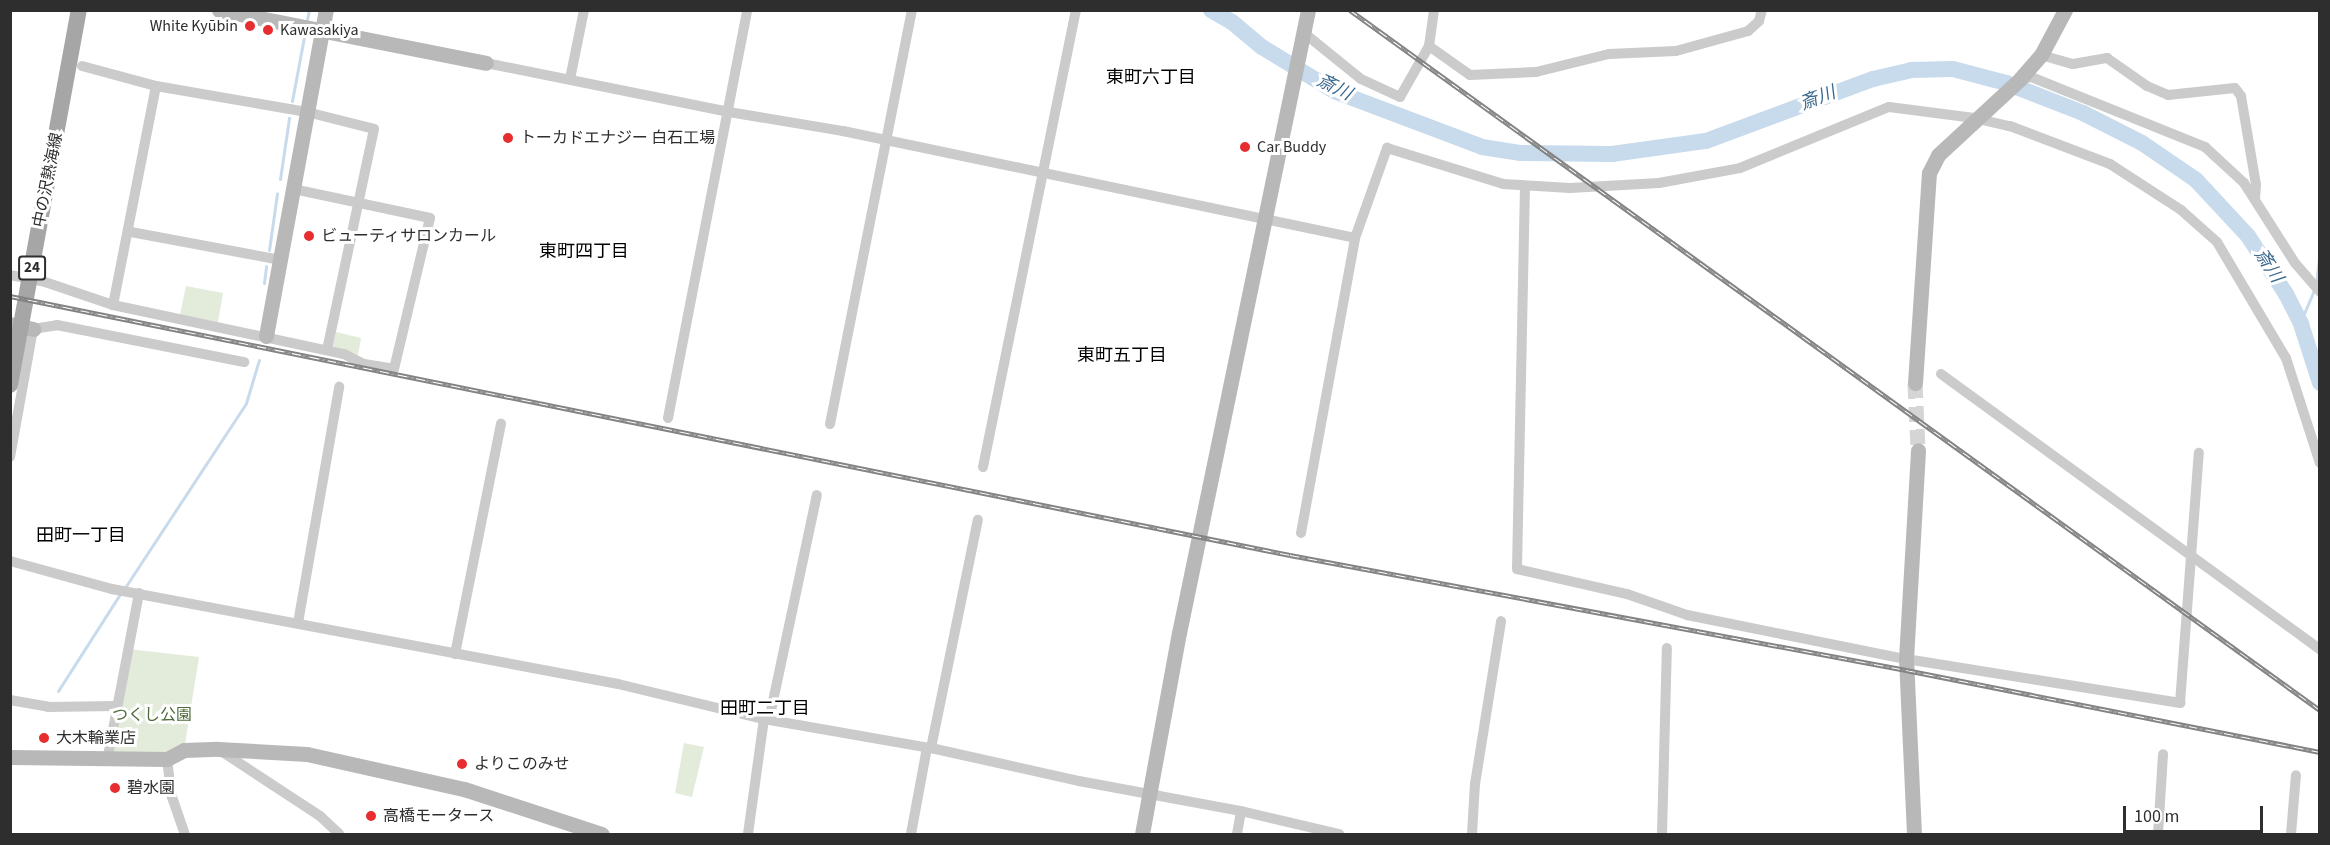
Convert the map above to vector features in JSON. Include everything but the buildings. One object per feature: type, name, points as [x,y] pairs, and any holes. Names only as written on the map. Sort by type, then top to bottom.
[{"type":"main road","name":"中の沢熱海線","points":[[10,385],[79,10]]},
{"type":"street","points":[[219,10],[1041,172],[1355,238]]},
{"type":"street","points":[[266,336],[326,10]]},
{"type":"street","points":[[570,79],[584,10]]},
{"type":"street","points":[[668,418],[747,10]]},
{"type":"street","points":[[830,424],[912,10]]},
{"type":"street","points":[[983,467],[1041,172],[1077,10]]},
{"type":"street","points":[[1142,834],[1179,633],[1308,10]]},
{"type":"street","points":[[1303,36],[1361,79],[1400,97],[1429,46],[1434,10]]},
{"type":"street","points":[[1429,46],[1470,75],[1536,72],[1609,54],[1676,51],[1748,31],[1759,21],[1762,10]]},
{"type":"street","points":[[1915,383],[1929,173],[1938,155],[2020,80],[2041,55],[2065,10]]},
{"type":"street","points":[[2041,55],[2073,64],[2107,58],[2147,86],[2168,95],[2235,88],[2243,107],[2256,185],[2255,199]]},
{"type":"street","points":[[82,66],[156,86],[307,112],[374,129],[327,350]]},
{"type":"street","points":[[2020,80],[2031,77],[2205,147],[2223,160],[2255,199],[2295,263],[2319,292]]},
{"type":"street","points":[[114,305],[131,232],[156,86]]},
{"type":"street","points":[[1301,533],[1355,238],[1387,148],[1492,181],[1525,186],[1570,188],[1659,183],[1740,168],[1888,107],[1978,116],[2010,126],[2109,164],[2181,210],[2217,242],[2286,358],[2319,463]]},
{"type":"street","points":[[1525,186],[1517,569],[1627,594],[1687,615],[1906,659],[2180,704],[2199,453]]},
{"type":"street","points":[[10,275],[42,281],[114,305],[266,336],[327,350],[364,364],[394,369],[430,218],[294,189]]},
{"type":"street","points":[[131,232],[280,260]]},
{"type":"street","points":[[10,324],[33,330],[57,325],[244,362]]},
{"type":"street","points":[[10,457],[33,330]]},
{"type":"street","points":[[1941,374],[2319,649]]},
{"type":"street","points":[[298,623],[339,387]]},
{"type":"street","points":[[455,654],[501,424]]},
{"type":"street","points":[[1914,834],[1906,659],[1918,450]]},
{"type":"street","points":[[748,834],[767,720],[817,495]]},
{"type":"street","points":[[911,834],[978,520]]},
{"type":"street","points":[[10,561],[116,590],[618,684],[767,720],[929,748],[1241,811],[1339,834]]},
{"type":"street","points":[[107,761],[134,592]]},
{"type":"street","points":[[1472,834],[1475,784],[1501,621]]},
{"type":"street","points":[[1662,834],[1667,648]]},
{"type":"street","points":[[10,700],[48,706],[116,706]]},
{"type":"street","points":[[10,757],[107,761],[167,759],[184,750],[218,749],[307,754],[464,789],[602,834]]},
{"type":"street","points":[[218,749],[320,816],[339,834]]},
{"type":"street","points":[[2158,834],[2163,754]]},
{"type":"street","points":[[167,759],[172,797],[185,834]]},
{"type":"street","points":[[2291,834],[2296,775]]},
{"type":"street","points":[[1237,834],[1241,811]]},
{"type":"green space","points":[[186,286],[223,293],[218,322],[180,315]]},
{"type":"green space","points":[[336,332],[361,338],[358,355],[333,348]]},
{"type":"green space","name":"つくし公園","points":[[128,649],[199,657],[184,750],[107,761]]},
{"type":"green space","points":[[684,743],[704,747],[692,797],[675,793]]},
{"type":"waterway","points":[[307,20],[309,10]]},
{"type":"waterway","name":"斎川","points":[[1211,10],[1232,22],[1262,47],[1334,91],[1482,147],[1520,153],[1612,154],[1706,141],[1873,79],[1911,70],[1953,69],[2006,83],[2083,113],[2142,143],[2196,180],[2248,236],[2286,294],[2301,324],[2320,383]]},
{"type":"waterway","points":[[292,101],[304,37]]},
{"type":"waterway","points":[[280,179],[289,118]]},
{"type":"waterway","points":[[269,250],[277,194]]},
{"type":"waterway","points":[[2316,283],[2320,250]]},
{"type":"waterway","points":[[264,283],[266,266]]},
{"type":"waterway","points":[[2300,323],[2314,290]]},
{"type":"waterway","points":[[124,589],[246,403],[259,360]]},
{"type":"waterway","points":[[58,691],[120,594]]},
{"type":"tunnel","points":[[1915,383],[1918,450]]},
{"type":"railway","points":[[1350,10],[2320,710]]},
{"type":"railway","points":[[10,296],[1290,555],[1906,670],[2320,752]]},
{"type":"place","name":"White Kyūbin","points":[[250,26]]},
{"type":"place","name":"Kawasakiya","points":[[268,30]]},
{"type":"place","name":"トーカドエナジー 白石工場","points":[[508,138]]},
{"type":"place","name":"Car Buddy","points":[[1245,147]]},
{"type":"place","name":"ビューティサロンカール","points":[[309,236]]},
{"type":"place","name":"大木輪業店","points":[[44,738]]},
{"type":"place","name":"よりこのみせ","points":[[462,764]]},
{"type":"place","name":"碧水園","points":[[115,788]]},
{"type":"place","name":"高橋モータース","points":[[371,816]]},
{"type":"district","name":"東町六丁目","points":[[1151,78]]},
{"type":"district","name":"東町四丁目","points":[[584,252]]},
{"type":"district","name":"東町五丁目","points":[[1122,356]]},
{"type":"district","name":"田町一丁目","points":[[81,536]]},
{"type":"district","name":"田町二丁目","points":[[765,709]]}]
